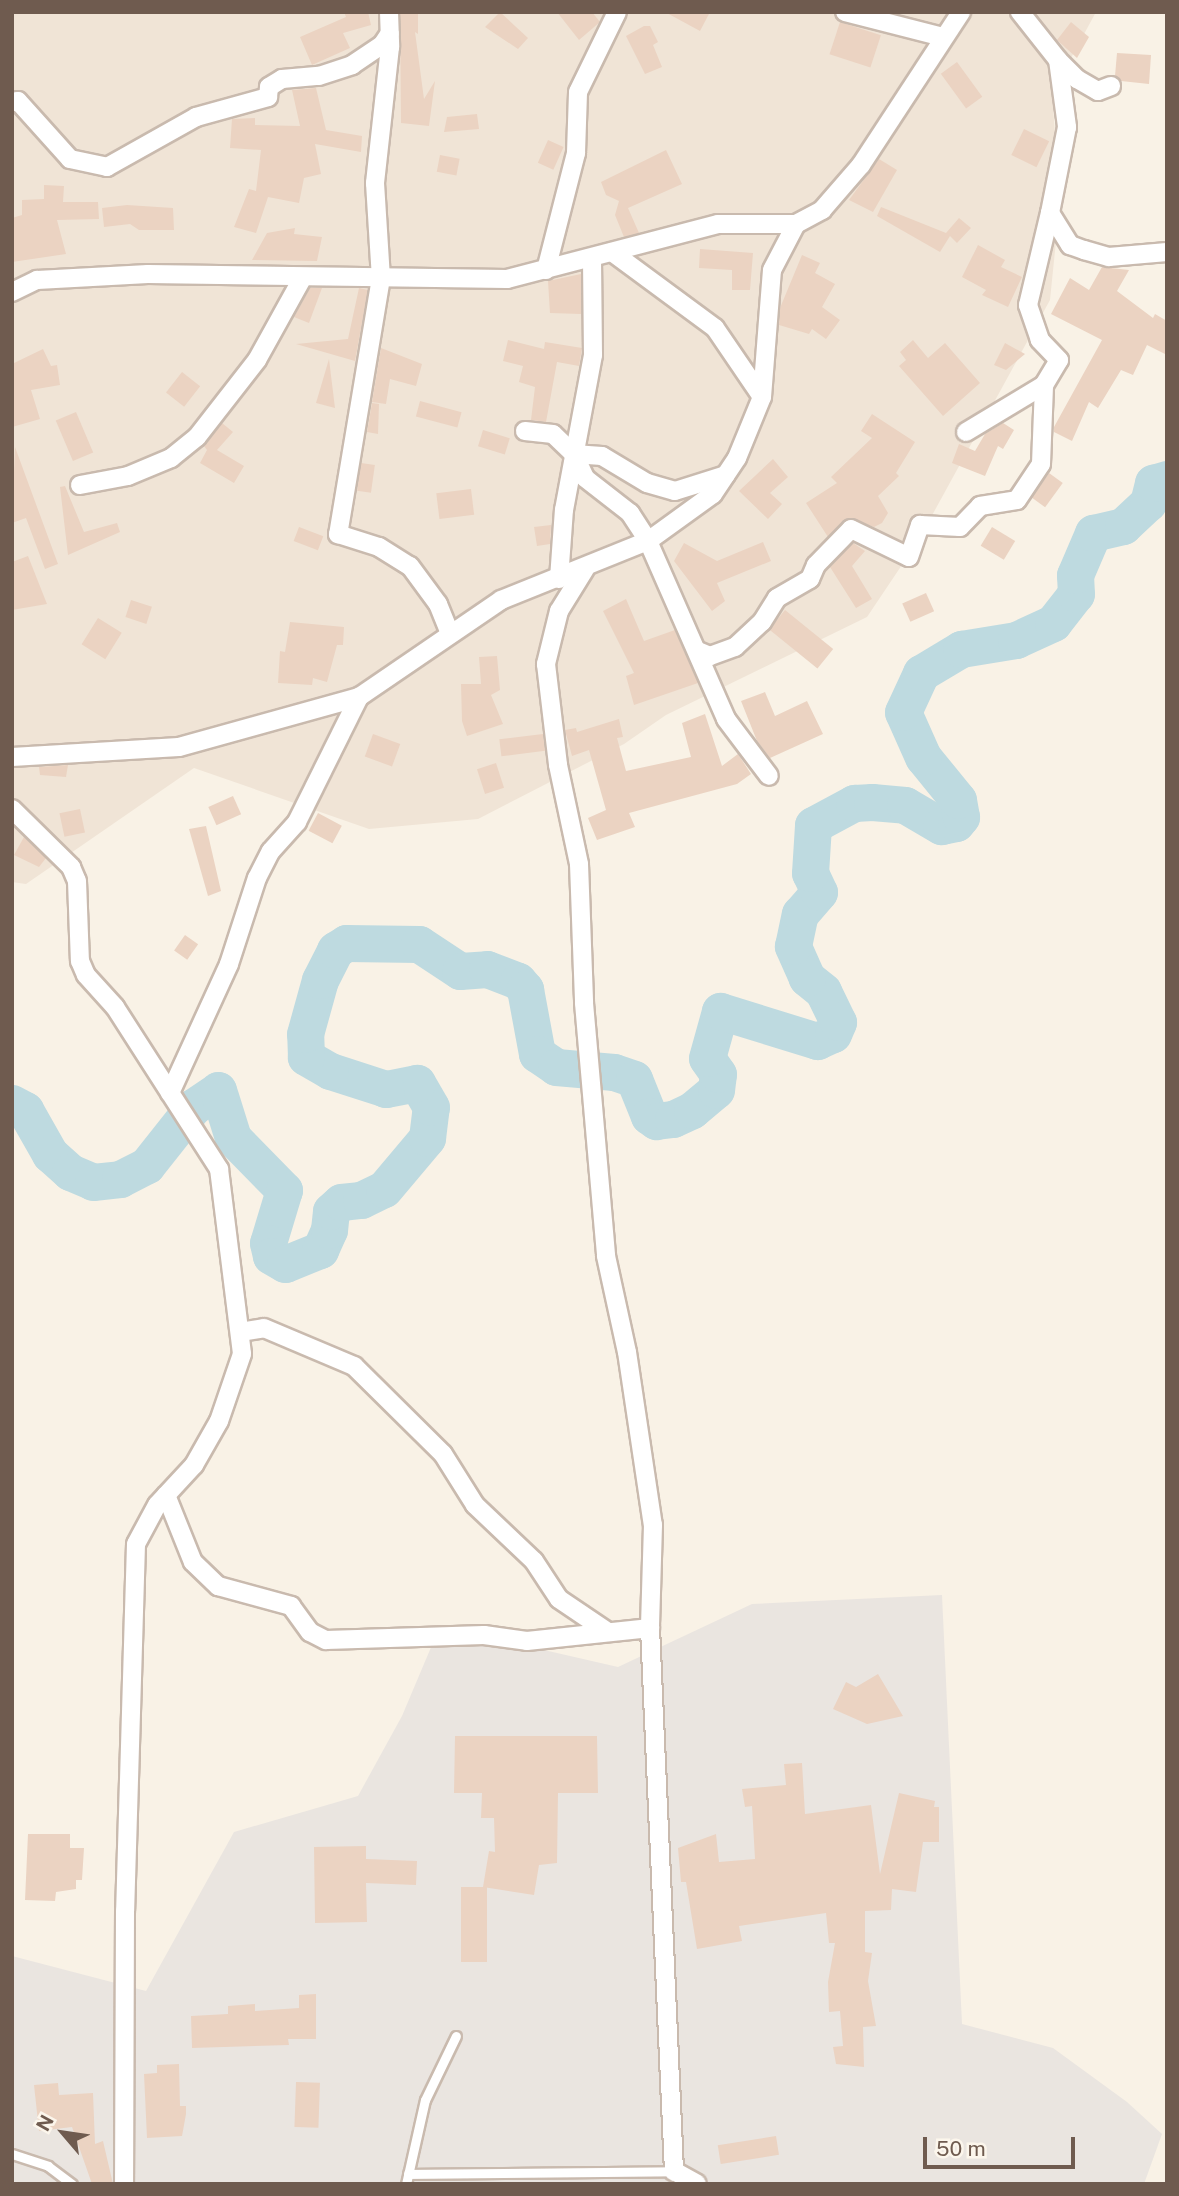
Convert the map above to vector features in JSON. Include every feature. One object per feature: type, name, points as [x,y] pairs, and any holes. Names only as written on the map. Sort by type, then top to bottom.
[{"type":"street","points":[[389,12],[390,33],[375,183],[382,278],[338,534],[379,547],[410,566],[439,604],[450,633]]},
{"type":"street","points":[[546,270],[576,153],[578,92],[617,12]]},
{"type":"street","points":[[845,12],[943,37]]},
{"type":"street","points":[[12,292],[37,280],[148,274],[508,279],[718,224],[796,225],[822,210],[861,165],[961,12]]},
{"type":"street","points":[[1020,12],[1058,60],[1077,79],[1098,91],[1111,86]]},
{"type":"street","points":[[12,102],[18,101],[70,159],[107,167],[196,117],[268,96],[269,87],[282,79],[319,76],[352,65],[382,45],[390,33]]},
{"type":"street","points":[[966,432],[1044,385],[1059,360],[1040,340],[1028,305],[1067,127],[1058,60]]},
{"type":"street","points":[[1050,213],[1070,245],[1084,250],[1108,257],[1167,252]]},
{"type":"street","points":[[12,757],[179,747],[359,697],[501,600],[584,569],[648,541],[713,495],[726,475],[761,397],[772,270],[796,225]]},
{"type":"street","points":[[612,252],[715,328],[761,397]]},
{"type":"street","points":[[559,579],[573,454],[593,355],[592,259]]},
{"type":"street","points":[[80,485],[128,476],[171,458],[197,438],[257,360],[303,277]]},
{"type":"street","points":[[698,651],[709,656],[735,647],[762,622],[777,598],[810,579],[816,565],[851,529],[909,557],[920,525],[960,527],[981,506],[1017,500],[1041,464],[1044,385]]},
{"type":"street","points":[[525,431],[553,434],[573,454],[585,478],[630,513],[648,541],[726,719],[769,776]]},
{"type":"street","points":[[573,454],[602,456],[647,483],[675,491],[726,475]]},
{"type":"street","points":[[584,569],[559,611],[546,664],[558,765],[579,864],[589,1060],[606,1256],[627,1352],[653,1525],[650,1628],[674,2171],[697,2184]]},
{"type":"street","points":[[170,1093],[229,964],[257,878],[271,851],[297,822],[359,697]]},
{"type":"street","points":[[12,809],[71,867],[76,881],[79,961],[219,1169],[242,1354],[219,1421],[194,1465],[166,1495],[136,1544],[125,1911],[124,2184]]},
{"type":"street","points":[[240,1332],[264,1328],[354,1366],[443,1454],[475,1505],[534,1561],[559,1599],[608,1632]]},
{"type":"street","points":[[166,1495],[193,1562],[218,1586],[291,1606],[310,1632],[326,1640],[484,1635],[527,1641],[650,1628]]},
{"type":"lane","points":[[456,2036],[425,2100],[407,2179],[674,2171]]},
{"type":"lane","points":[[12,2154],[48,2166],[72,2184]]},
{"type":"shaded area","points":[[12,12],[1096,12],[1052,93],[1060,202],[1050,300],[918,541],[867,617],[666,715],[624,744],[478,819],[369,829],[194,768],[26,884],[12,882]]},
{"type":"shaded area","points":[[942,1595],[962,2024],[1053,2048],[1127,2102],[1162,2134],[1144,2184],[12,2184],[12,1956],[146,1991],[234,1832],[358,1796],[402,1716],[440,1626],[618,1667],[752,1604]]},
{"type":"building","points":[[344,12],[368,12],[371,25],[343,33],[350,48],[312,65],[300,37],[346,17]]},
{"type":"building","points":[[400,12],[418,12],[418,34],[415,32],[424,99],[435,81],[429,126],[401,123]]},
{"type":"building","points":[[500,12],[528,38],[518,49],[485,27]]},
{"type":"building","points":[[557,12],[592,12],[600,22],[579,40]]},
{"type":"building","points":[[665,12],[710,12],[700,31]]},
{"type":"building","points":[[840,22],[881,35],[870,68],[829,54]]},
{"type":"building","points":[[1071,22],[1089,37],[1077,58],[1057,40]]},
{"type":"building","points":[[644,26],[650,26],[658,42],[653,45],[662,67],[645,74],[626,36]]},
{"type":"building","points":[[1117,53],[1151,55],[1149,84],[1121,81],[1115,76]]},
{"type":"building","points":[[957,62],[982,97],[966,109],[941,74]]},
{"type":"building","points":[[316,88],[326,130],[362,136],[361,152],[315,144],[321,174],[304,178],[299,203],[268,197],[256,233],[234,227],[249,189],[256,191],[261,150],[230,148],[232,119],[255,118],[255,125],[300,126],[292,90]]},
{"type":"building","points":[[477,114],[479,129],[444,132],[447,117]]},
{"type":"building","points":[[1024,129],[1049,141],[1036,167],[1011,155]]},
{"type":"building","points":[[548,140],[564,147],[553,170],[538,163]]},
{"type":"building","points":[[666,150],[682,184],[628,208],[639,233],[624,237],[615,215],[619,201],[606,195],[601,182]]},
{"type":"building","points":[[440,155],[460,159],[456,176],[437,172]]},
{"type":"building","points":[[879,159],[897,170],[873,212],[849,200]]},
{"type":"building","points":[[44,185],[64,186],[63,202],[98,202],[99,219],[57,220],[66,254],[12,262],[12,218],[22,215],[22,200],[44,199]]},
{"type":"building","points":[[127,205],[173,208],[174,230],[139,230],[130,224],[104,227],[102,208]]},
{"type":"building","points":[[881,207],[946,233],[959,218],[971,228],[957,243],[950,236],[940,252],[877,216]]},
{"type":"building","points":[[295,228],[294,234],[322,237],[317,261],[252,260],[267,233]]},
{"type":"building","points":[[978,245],[1005,260],[1001,267],[1022,277],[1008,307],[982,295],[986,290],[962,277]]},
{"type":"building","points":[[700,249],[753,253],[750,290],[732,290],[732,270],[699,268]]},
{"type":"building","points":[[802,255],[820,263],[815,273],[835,284],[822,307],[840,320],[826,339],[812,329],[809,334],[779,325],[780,308]]},
{"type":"building","points":[[1102,267],[1129,270],[1117,291],[1153,318],[1155,314],[1167,321],[1167,355],[1147,345],[1133,375],[1121,370],[1098,408],[1089,402],[1072,441],[1054,432],[1054,427],[1102,340],[1051,314],[1070,278],[1089,290]]},
{"type":"building","points":[[581,274],[581,314],[550,313],[548,281]]},
{"type":"building","points":[[310,288],[322,288],[309,323],[294,317]]},
{"type":"building","points":[[359,288],[368,290],[355,361],[296,344],[348,339]]},
{"type":"building","points":[[508,340],[544,349],[545,342],[582,348],[579,366],[557,362],[546,422],[531,420],[535,387],[519,382],[523,366],[503,361]]},
{"type":"building","points":[[913,340],[928,358],[945,343],[980,383],[943,416],[899,366],[906,360],[900,352]]},
{"type":"building","points":[[1005,343],[1025,354],[1006,370],[994,365]]},
{"type":"building","points":[[381,348],[422,364],[416,386],[390,379],[386,404],[372,402]]},
{"type":"building","points":[[43,349],[51,366],[57,365],[60,385],[31,390],[40,419],[12,427],[12,364]]},
{"type":"building","points":[[329,359],[335,408],[316,403]]},
{"type":"building","points":[[182,372],[200,386],[184,407],[166,392]]},
{"type":"building","points":[[420,401],[462,412],[457,428],[416,416]]},
{"type":"building","points":[[372,403],[379,404],[378,434],[367,432]]},
{"type":"building","points":[[76,412],[93,453],[73,461],[56,421]]},
{"type":"building","points":[[872,414],[915,442],[896,473],[899,476],[878,496],[888,513],[882,523],[874,527],[848,518],[828,537],[806,503],[837,483],[831,477],[872,438],[861,431]]},
{"type":"building","points":[[222,423],[233,432],[217,450],[244,466],[234,483],[200,463],[207,450],[204,446]]},
{"type":"building","points":[[1003,423],[1014,430],[1003,449],[998,446],[985,476],[952,463],[959,444],[975,451],[985,434]]},
{"type":"building","points":[[483,430],[510,438],[505,454],[478,446]]},
{"type":"building","points":[[15,447],[58,564],[45,569],[26,518],[12,523]]},
{"type":"building","points":[[773,459],[788,477],[770,493],[782,504],[768,519],[739,491]]},
{"type":"building","points":[[361,463],[375,465],[371,493],[357,491]]},
{"type":"building","points":[[1049,473],[1063,483],[1045,507],[1031,497]]},
{"type":"building","points":[[65,486],[84,532],[117,523],[120,532],[68,555],[60,487]]},
{"type":"building","points":[[471,489],[474,515],[439,519],[436,493]]},
{"type":"building","points":[[551,525],[550,544],[537,546],[534,527]]},
{"type":"building","points":[[299,527],[323,536],[318,550],[294,541]]},
{"type":"building","points":[[992,527],[1015,541],[1004,560],[981,546]]},
{"type":"building","points":[[763,542],[771,561],[717,583],[725,601],[712,611],[674,561],[684,543],[717,561]]},
{"type":"building","points":[[853,543],[865,551],[852,566],[872,599],[856,608],[830,567]]},
{"type":"building","points":[[28,556],[47,604],[12,610],[12,562]]},
{"type":"building","points":[[926,593],[934,611],[910,622],[902,604]]},
{"type":"building","points":[[626,599],[644,641],[675,630],[698,683],[634,705],[626,676],[634,673],[603,611]]},
{"type":"building","points":[[131,600],[152,607],[146,624],[125,617]]},
{"type":"building","points":[[785,610],[833,649],[817,668],[769,629]]},
{"type":"building","points":[[98,618],[122,633],[105,659],[82,644]]},
{"type":"building","points":[[290,622],[344,627],[343,645],[337,645],[327,682],[313,678],[312,685],[278,683],[280,651],[285,652]]},
{"type":"building","points":[[497,656],[500,690],[491,695],[503,724],[467,736],[462,721],[461,684],[481,684],[479,657]]},
{"type":"building","points":[[765,692],[775,716],[807,701],[823,734],[770,758],[757,741],[741,701]]},
{"type":"building","points":[[705,714],[722,766],[738,754],[751,774],[737,784],[629,813],[635,827],[597,840],[588,818],[606,810],[589,750],[572,756],[565,730],[576,728],[577,732],[619,719],[623,737],[617,738],[626,771],[691,757],[682,723]]},
{"type":"building","points":[[373,734],[400,744],[392,766],[365,757]]},
{"type":"building","points":[[543,734],[545,751],[501,756],[499,739]]},
{"type":"building","points":[[496,763],[504,788],[485,794],[477,769]]},
{"type":"building","points":[[68,765],[66,777],[40,775],[39,767]]},
{"type":"building","points":[[233,796],[241,814],[216,825],[208,807]]},
{"type":"building","points":[[80,809],[85,832],[64,837],[59,813]]},
{"type":"building","points":[[318,813],[342,826],[332,843],[309,831]]},
{"type":"building","points":[[206,826],[221,891],[208,896],[189,829]]},
{"type":"building","points":[[24,837],[46,858],[39,867],[14,855]]},
{"type":"building","points":[[185,935],[198,944],[187,960],[174,951]]},
{"type":"building","points":[[878,1674],[903,1716],[867,1724],[833,1709],[846,1682],[856,1687]]},
{"type":"building","points":[[455,1736],[597,1736],[598,1793],[558,1793],[557,1863],[539,1865],[534,1895],[483,1887],[489,1851],[495,1852],[494,1818],[481,1818],[482,1793],[454,1793]]},
{"type":"building","points":[[802,1763],[805,1814],[871,1805],[880,1874],[899,1793],[935,1801],[934,1807],[939,1807],[939,1842],[923,1842],[916,1892],[892,1889],[891,1910],[865,1911],[865,1952],[872,1953],[868,1981],[876,2026],[863,2027],[864,2067],[836,2064],[833,2047],[843,2046],[840,2011],[829,2012],[828,1982],[835,1943],[829,1943],[826,1913],[739,1926],[742,1941],[697,1949],[686,1882],[681,1882],[678,1848],[716,1834],[719,1862],[755,1859],[752,1806],[745,1807],[742,1789],[786,1785],[784,1764]]},
{"type":"building","points":[[28,1834],[70,1834],[70,1848],[84,1848],[82,1880],[76,1880],[76,1889],[56,1892],[55,1901],[25,1900]]},
{"type":"building","points":[[366,1846],[366,1859],[417,1861],[416,1885],[366,1883],[367,1922],[315,1923],[314,1847]]},
{"type":"building","points":[[461,1887],[487,1887],[487,1962],[461,1962]]},
{"type":"building","points":[[316,1994],[316,2039],[288,2039],[289,2045],[192,2048],[191,2016],[228,2014],[228,2006],[255,2004],[255,2011],[299,2008],[299,1995]]},
{"type":"building","points":[[179,2064],[180,2106],[186,2106],[182,2136],[147,2138],[144,2074],[157,2073],[157,2065]]},
{"type":"building","points":[[296,2082],[320,2083],[318,2128],[294,2127]]},
{"type":"building","points":[[58,2083],[59,2095],[93,2093],[95,2144],[103,2141],[113,2184],[92,2184],[72,2127],[39,2131],[34,2085]]},
{"type":"building","points":[[776,2136],[779,2155],[721,2164],[718,2145]]},
{"type":"waterway","points":[[12,1103],[25,1110],[50,1154],[70,1172],[93,1182],[120,1179],[147,1165],[193,1107],[218,1090],[233,1138],[284,1190],[268,1243],[271,1256],[285,1264],[320,1250],[329,1230],[331,1211],[341,1202],[361,1200],[384,1189],[427,1138],[431,1107],[417,1083],[386,1089],[330,1071],[306,1057],[305,1034],[320,980],[335,950],[346,943],[419,944],[460,971],[487,969],[518,981],[525,989],[537,1054],[556,1067],[614,1072],[634,1079],[649,1116],[656,1121],[673,1119],[692,1110],[716,1090],[718,1074],[707,1058],[720,1011],[817,1041],[833,1034],[838,1022],[823,991],[807,978],[793,946],[800,914],[819,892],[810,873],[813,825],[854,803],[872,802],[905,805],[941,826],[956,823],[961,817],[958,800],[923,757],[903,712],[921,673],[961,649],[1016,640],[1053,623],[1076,594],[1075,575],[1093,533],[1123,526],[1148,503],[1153,483],[1167,479]]}]
